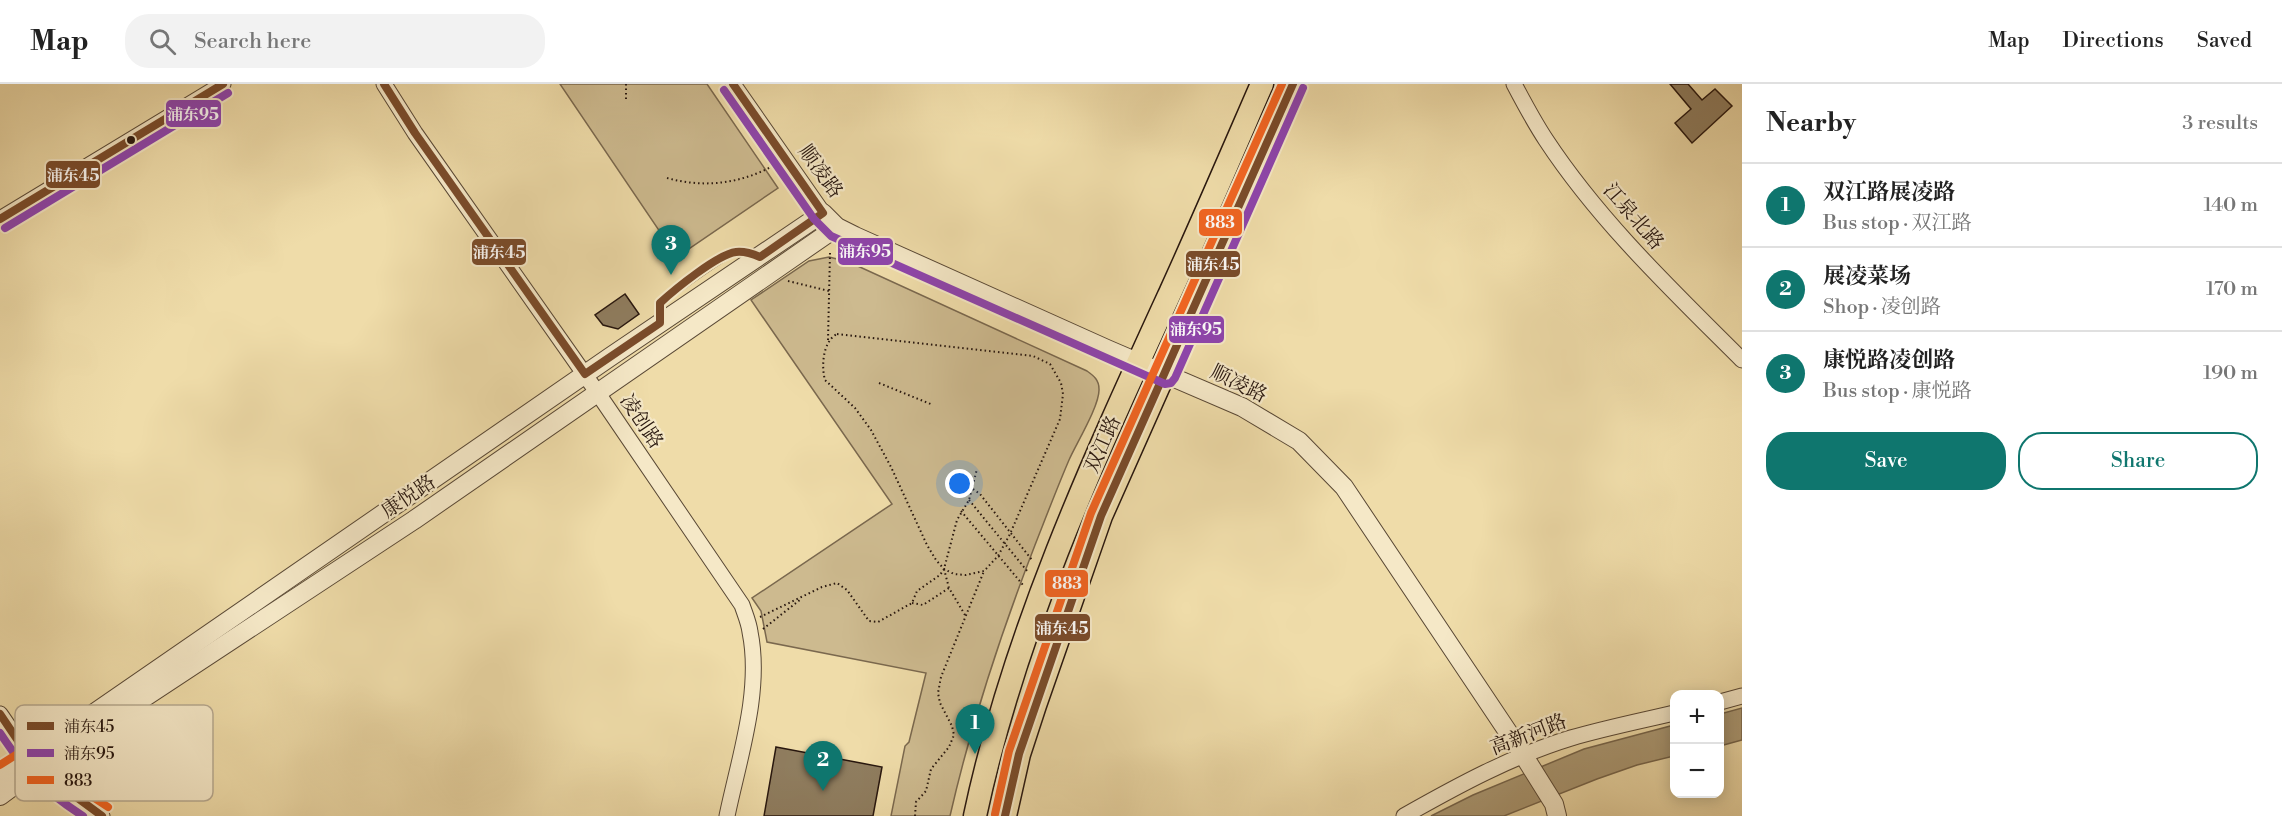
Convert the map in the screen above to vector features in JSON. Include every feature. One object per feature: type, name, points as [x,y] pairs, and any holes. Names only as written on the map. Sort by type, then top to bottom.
[{"type":"main road","name":"双江路","points":[[975,816],[1000,714],[1048,573],[1138,362],[1262,84]]},
{"type":"main road","name":"双江路","points":[[1005,816],[1019,754],[1101,516],[1293,84]]},
{"type":"street","points":[[0,219],[223,84]]},
{"type":"street","name":"凌创路","points":[[384,84],[415,133],[585,374],[742,605],[750,630],[754,675],[752,697],[728,816]]},
{"type":"street","name":"顺凌路","points":[[732,84],[823,213],[837,226],[1242,407],[1299,441],[1344,487],[1524,756],[1556,810]]},
{"type":"street","name":"江泉北路","points":[[1514,84],[1545,140],[1592,201],[1632,249],[1742,360]]},
{"type":"street","name":"康悦路","points":[[116,705],[585,374],[823,213]]},
{"type":"street","name":"康悦路","points":[[125,705],[414,520],[837,226]]},
{"type":"street","points":[[1724,701],[1742,696]]},
{"type":"street","points":[[0,714],[15,736]]},
{"type":"street","name":"高新河路","points":[[1404,816],[1460,785],[1524,756],[1571,738],[1670,714]]},
{"type":"street","name":"康悦路","points":[[0,778],[15,771]]},
{"type":"street","name":"康悦路","points":[[0,796],[15,781]]},
{"type":"street","points":[[80,801],[102,816]]},
{"type":"path","points":[[626,84],[626,100]]},
{"type":"path","points":[[668,178],[690,184],[708,184],[746,179],[771,167]]},
{"type":"path","points":[[830,253],[825,380],[855,408],[871,430],[896,476],[927,545],[944,569],[949,588],[965,616]]},
{"type":"path","points":[[779,279],[829,292]]},
{"type":"path","points":[[828,341],[832,336],[842,334],[1027,356],[1050,364],[1061,383],[1064,394],[1060,419],[1010,534],[998,556],[984,571],[941,677],[940,703],[954,735],[949,747],[931,769],[926,790],[916,802],[915,816]]},
{"type":"path","points":[[879,383],[933,405]]},
{"type":"path","points":[[760,616],[804,597],[829,583],[837,583],[847,590],[869,621],[878,622],[912,603],[917,591],[940,575],[944,569],[961,511],[973,489],[977,469]]},
{"type":"path","points":[[973,489],[980,494],[1032,560]]},
{"type":"path","points":[[969,500],[1028,572]]},
{"type":"path","points":[[961,511],[1023,585]]},
{"type":"path","points":[[944,569],[954,574],[966,575],[984,571]]},
{"type":"path","points":[[912,603],[923,605],[949,588]]},
{"type":"path","points":[[763,629],[804,597]]},
{"type":"shaded area","points":[[560,84],[707,84],[778,188],[677,257]]},
{"type":"shaded area","points":[[829,257],[849,262],[1087,371],[1096,378],[1099,386],[1096,405],[1072,453],[1010,612],[977,713],[950,816],[891,816],[905,746],[909,742],[926,673],[767,642],[761,611],[752,598],[892,504],[751,300],[809,261]]},
{"type":"shaded area","points":[[1742,708],[1742,740],[1724,745],[1724,713]]},
{"type":"shaded area","points":[[1670,726],[1670,757],[1637,765],[1597,779],[1504,816],[1431,816],[1473,795],[1584,749]]},
{"type":"building","points":[[1670,84],[1688,84],[1702,100],[1715,89],[1732,106],[1692,143],[1675,123],[1691,109]]},
{"type":"building","points":[[625,294],[639,314],[618,329],[603,325],[595,315]]},
{"type":"building","points":[[776,747],[882,767],[873,816],[764,816]]},
{"type":"transit line","name":"浦东45","points":[[0,219],[223,84]]},
{"type":"transit line","name":"浦东45","points":[[384,84],[415,133],[585,374],[660,323],[660,303],[718,259],[736,252],[746,252],[760,257],[823,213],[733,84]]},
{"type":"transit line","name":"883","points":[[995,814],[1009,751],[1091,513],[1282,84]]},
{"type":"transit line","name":"浦东45","points":[[1005,816],[1019,754],[1101,516],[1293,84]]},
{"type":"transit line","name":"浦东95","points":[[724,90],[814,219],[831,236],[1165,384],[1171,383],[1175,378],[1303,88]]},
{"type":"transit line","name":"浦东95","points":[[5,228],[228,93]]},
{"type":"transit line","name":"浦东45","points":[[0,714],[15,736]]},
{"type":"transit line","name":"浦东95","points":[[0,733],[15,754]]},
{"type":"transit line","name":"883","points":[[0,765],[15,755]]},
{"type":"transit line","name":"浦东95","points":[[61,801],[83,816]]},
{"type":"transit line","name":"浦东45","points":[[82,801],[102,816]]},
{"type":"transit line","name":"883","points":[[99,801],[108,807]]},
{"type":"place","name":"康悦路凌创路","points":[[671,275]]},
{"type":"place","name":"双江路展凌路","points":[[975,754]]},
{"type":"place","name":"展凌菜场","points":[[823,791]]}]
